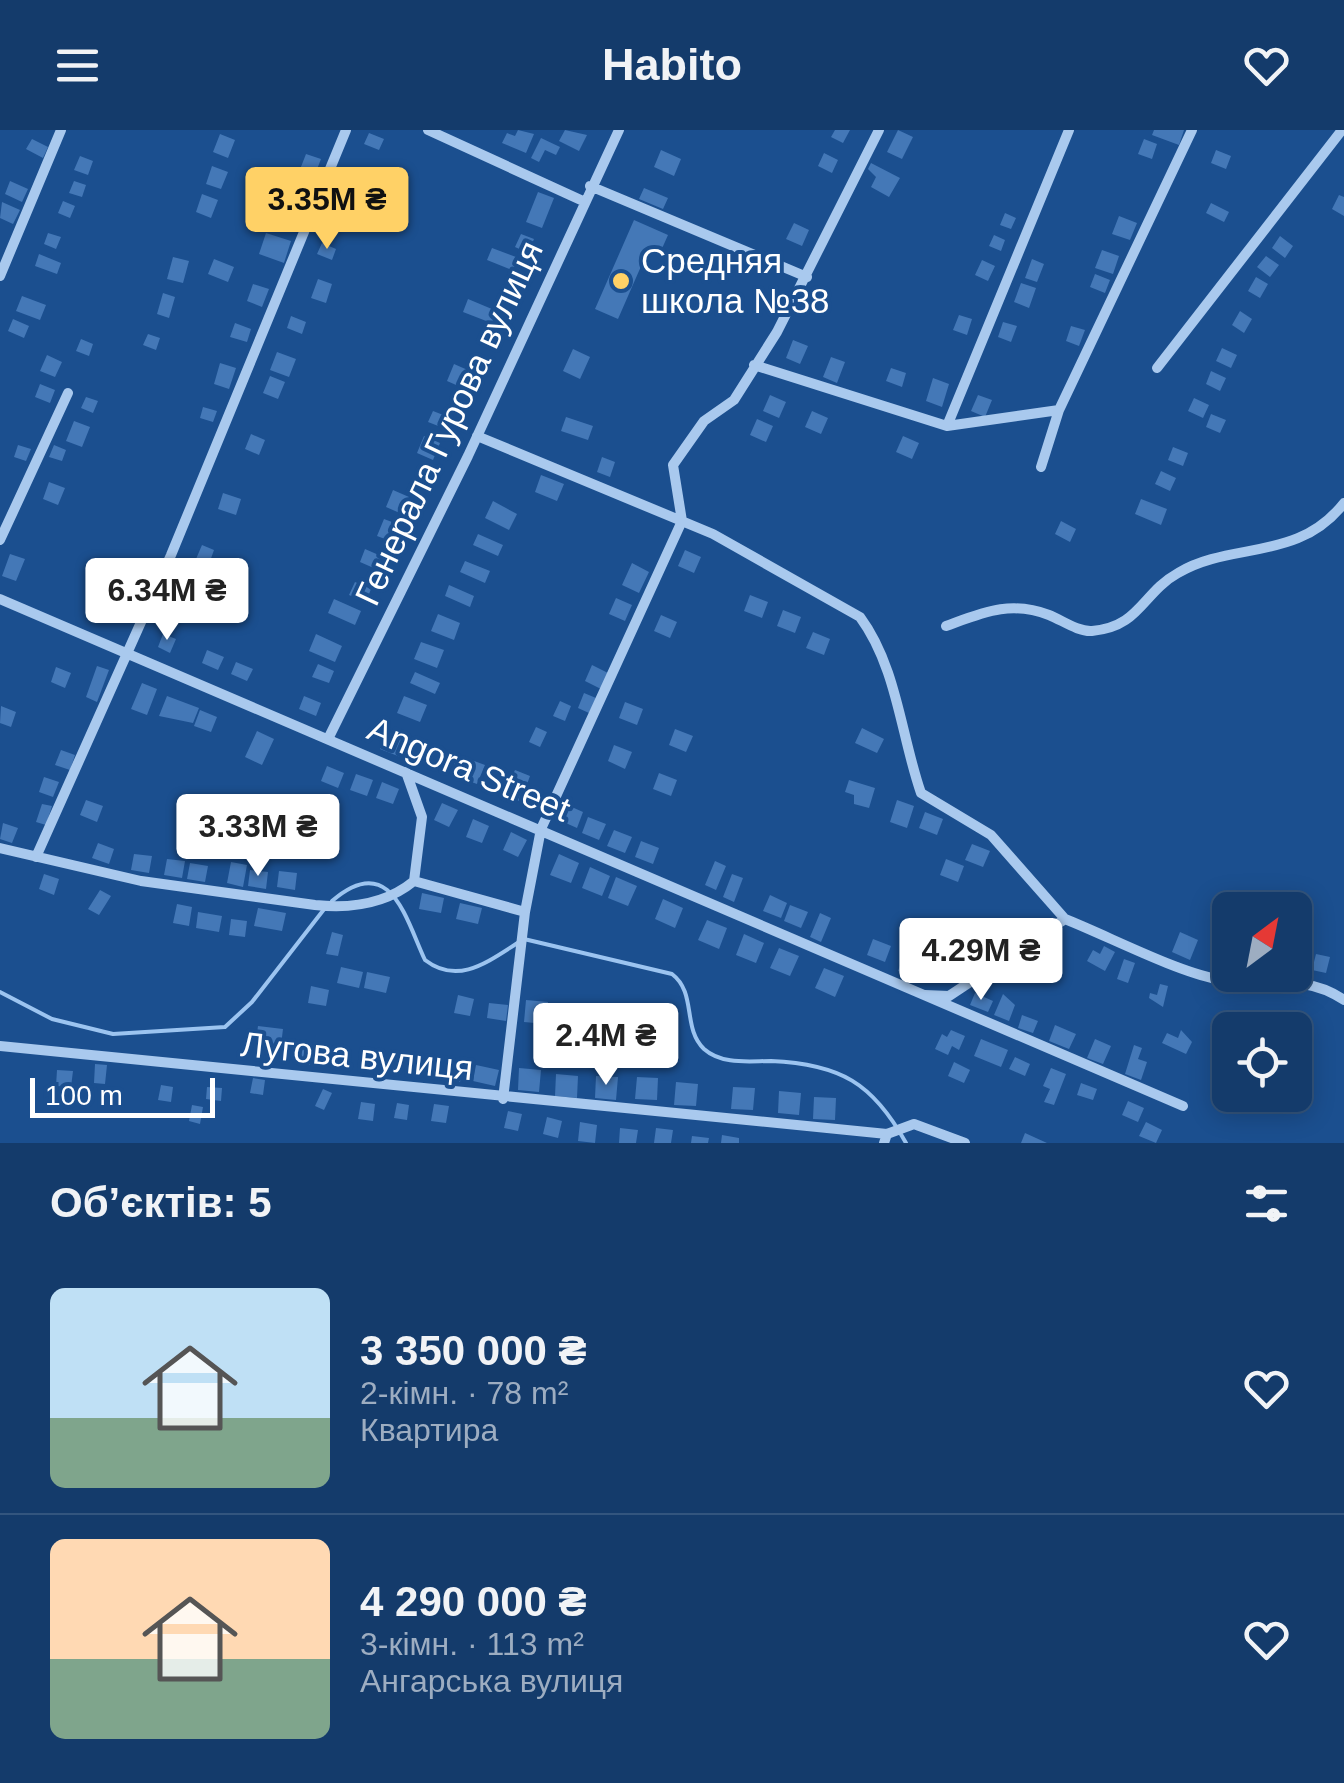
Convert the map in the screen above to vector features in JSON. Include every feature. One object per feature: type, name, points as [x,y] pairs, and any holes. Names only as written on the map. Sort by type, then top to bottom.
[{"type":"street","points":[[0,276],[62,130]]},
{"type":"street","points":[[36,857],[172,555],[346,130]]},
{"type":"street","points":[[428,130],[583,201]]},
{"type":"street","name":"Генерала Гурова вулиця","points":[[328,739],[477,436],[619,130]]},
{"type":"street","points":[[503,1099],[525,912],[542,829],[682,521],[674,466],[704,421],[734,400],[807,276],[878,130]]},
{"type":"street","points":[[947,426],[1068,130]]},
{"type":"street","points":[[1041,468],[1059,410],[1192,130]]},
{"type":"street","points":[[1158,368],[1342,130]]},
{"type":"street","points":[[590,186],[807,276]]},
{"type":"street","points":[[754,366],[947,426],[1059,410]]},
{"type":"street","points":[[0,540],[68,393]]},
{"type":"street","points":[[477,436],[682,521],[860,617],[872,633],[903,720],[921,793],[991,835],[1065,919],[1218,980],[1266,979],[1330,990],[1344,1000]]},
{"type":"street","points":[[946,626],[1002,606],[1044,613],[1086,632],[1123,625],[1182,570],[1289,543],[1330,520],[1344,503]]},
{"type":"street","name":"Angora Street","points":[[0,599],[1182,1106]]},
{"type":"street","points":[[0,848],[142,881],[316,905],[340,908],[390,900],[410,885],[422,817],[406,772]]},
{"type":"street","points":[[410,885],[525,912]]},
{"type":"street","points":[[914,994],[949,996],[1065,919]]},
{"type":"street","name":"Лугова вулиця","points":[[0,1046],[886,1139]]},
{"type":"street","points":[[886,1139],[914,1124],[965,1143]]},
{"type":"building","points":[[518,130],[534,134],[526,153],[502,143],[507,133],[515,136]]},
{"type":"building","points":[[565,130],[587,135],[579,151],[559,141]]},
{"type":"building","points":[[835,130],[850,130],[843,143],[831,137]]},
{"type":"building","points":[[898,130],[913,137],[902,159],[887,152]]},
{"type":"building","points":[[1154,130],[1184,130],[1179,145],[1152,135]]},
{"type":"building","points":[[369,133],[384,139],[379,150],[364,144]]},
{"type":"building","points":[[220,134],[235,140],[228,158],[213,152]]},
{"type":"building","points":[[541,138],[560,147],[556,155],[545,150],[539,162],[531,158]]},
{"type":"building","points":[[32,139],[48,147],[43,158],[26,149]]},
{"type":"building","points":[[1144,139],[1157,144],[1152,159],[1138,154]]},
{"type":"building","points":[[661,150],[681,159],[674,176],[654,167]]},
{"type":"building","points":[[1216,150],[1231,156],[1226,169],[1211,163]]},
{"type":"building","points":[[824,153],[838,160],[832,173],[818,166]]},
{"type":"building","points":[[306,154],[321,159],[314,177],[299,172]]},
{"type":"building","points":[[80,156],[93,161],[88,175],[74,170]]},
{"type":"building","points":[[871,163],[900,178],[889,197],[871,187],[876,177],[868,169]]},
{"type":"building","points":[[212,166],[228,172],[221,189],[206,184]]},
{"type":"building","points":[[10,181],[28,189],[22,202],[5,194]]},
{"type":"building","points":[[74,181],[86,185],[82,197],[69,193]]},
{"type":"building","points":[[347,181],[365,187],[357,206],[340,199]]},
{"type":"building","points":[[644,188],[668,198],[663,209],[639,199]]},
{"type":"building","points":[[538,192],[554,198],[542,228],[526,222]]},
{"type":"building","points":[[202,194],[218,200],[211,218],[196,212]]},
{"type":"building","points":[[1339,195],[1344,197],[1344,216],[1332,209]]},
{"type":"building","points":[[282,198],[297,204],[291,222],[275,216]]},
{"type":"building","points":[[63,201],[75,206],[70,218],[58,213]]},
{"type":"building","points":[[2,202],[20,210],[13,224],[0,218]]},
{"type":"building","points":[[1211,203],[1229,212],[1224,222],[1206,213]]},
{"type":"building","points":[[341,205],[357,211],[351,227],[335,220]]},
{"type":"building","points":[[1005,213],[1016,218],[1011,229],[1000,225]]},
{"type":"building","points":[[1119,216],[1137,223],[1130,240],[1112,234]]},
{"type":"building","name":"Средняя школа №38","points":[[634,220],[668,235],[660,253],[649,248],[618,319],[595,309]]},
{"type":"building","points":[[794,223],[809,230],[802,246],[786,239]]},
{"type":"building","points":[[48,233],[61,237],[56,249],[44,244]]},
{"type":"building","points":[[266,233],[291,241],[284,263],[259,254]]},
{"type":"building","points":[[521,234],[534,239],[528,253],[515,247]]},
{"type":"building","points":[[994,235],[1005,240],[1001,251],[989,246]]},
{"type":"building","points":[[1280,236],[1293,246],[1285,258],[1272,248]]},
{"type":"building","points":[[322,243],[336,249],[332,260],[317,254]]},
{"type":"building","points":[[492,248],[524,260],[519,273],[487,260]]},
{"type":"building","points":[[1102,250],[1119,256],[1113,274],[1095,268]]},
{"type":"building","points":[[39,254],[61,263],[57,274],[35,266]]},
{"type":"building","points":[[1266,256],[1279,265],[1270,277],[1257,267]]},
{"type":"building","points":[[173,257],[189,261],[183,283],[167,279]]},
{"type":"building","points":[[214,259],[234,267],[228,282],[208,274]]},
{"type":"building","points":[[1032,259],[1044,264],[1037,282],[1025,278]]},
{"type":"building","points":[[982,260],[995,266],[988,281],[975,275]]},
{"type":"building","points":[[1095,274],[1110,280],[1105,293],[1090,287]]},
{"type":"building","points":[[1256,277],[1268,284],[1260,298],[1248,291]]},
{"type":"building","points":[[318,279],[332,284],[326,303],[311,298]]},
{"type":"building","points":[[1021,283],[1036,288],[1029,308],[1014,302]]},
{"type":"building","points":[[253,284],[269,289],[262,307],[247,301]]},
{"type":"building","points":[[163,293],[175,297],[169,318],[157,314]]},
{"type":"building","points":[[22,296],[46,305],[40,320],[16,311]]},
{"type":"building","points":[[468,299],[499,312],[494,324],[463,312]]},
{"type":"building","points":[[1240,311],[1252,319],[1244,333],[1232,325]]},
{"type":"building","points":[[959,315],[972,319],[967,335],[953,330]]},
{"type":"building","points":[[291,316],[306,322],[302,334],[287,328]]},
{"type":"building","points":[[13,319],[29,326],[24,338],[8,331]]},
{"type":"building","points":[[1003,322],[1017,326],[1011,342],[998,337]]},
{"type":"building","points":[[235,323],[251,329],[247,342],[230,337]]},
{"type":"building","points":[[1071,326],[1085,330],[1079,346],[1066,341]]},
{"type":"building","points":[[148,334],[160,338],[156,350],[143,345]]},
{"type":"building","points":[[81,339],[93,344],[89,356],[76,351]]},
{"type":"building","points":[[793,340],[808,346],[800,364],[786,358]]},
{"type":"building","points":[[1222,348],[1237,355],[1231,368],[1216,361]]},
{"type":"building","points":[[573,349],[590,357],[580,379],[563,371]]},
{"type":"building","points":[[277,352],[296,359],[289,377],[270,370]]},
{"type":"building","points":[[47,355],[62,362],[55,377],[40,371]]},
{"type":"building","points":[[831,357],[845,362],[837,383],[823,377]]},
{"type":"building","points":[[220,363],[236,368],[229,389],[214,384]]},
{"type":"building","points":[[454,364],[470,371],[463,388],[447,381]]},
{"type":"building","points":[[891,368],[906,373],[902,387],[886,381]]},
{"type":"building","points":[[1211,371],[1226,378],[1220,391],[1206,384]]},
{"type":"building","points":[[270,376],[285,382],[278,399],[263,393]]},
{"type":"building","points":[[933,378],[949,384],[942,407],[926,401]]},
{"type":"building","points":[[40,384],[55,390],[50,403],[35,397]]},
{"type":"building","points":[[770,395],[786,402],[779,418],[763,411]]},
{"type":"building","points":[[978,395],[992,400],[985,417],[971,411]]},
{"type":"building","points":[[86,397],[98,401],[93,413],[81,408]]},
{"type":"building","points":[[1194,398],[1209,405],[1203,418],[1188,411]]},
{"type":"building","points":[[203,407],[217,411],[213,422],[200,418]]},
{"type":"building","points":[[433,411],[451,418],[446,429],[428,422]]},
{"type":"building","points":[[812,411],[828,418],[821,434],[805,427]]},
{"type":"building","points":[[1211,414],[1226,420],[1220,433],[1206,427]]},
{"type":"building","points":[[566,417],[593,426],[588,440],[561,431]]},
{"type":"building","points":[[757,419],[773,426],[766,442],[750,435]]},
{"type":"building","points":[[74,421],[90,427],[82,447],[66,441]]},
{"type":"building","points":[[251,434],[265,440],[259,455],[245,449]]},
{"type":"building","points":[[424,436],[440,443],[433,460],[417,453]]},
{"type":"building","points":[[903,436],[919,443],[912,459],[896,452]]},
{"type":"building","points":[[18,445],[31,449],[26,461],[14,457]]},
{"type":"building","points":[[54,445],[66,450],[62,461],[49,457]]},
{"type":"building","points":[[1173,447],[1188,453],[1183,466],[1168,460]]},
{"type":"building","points":[[602,457],[615,462],[610,477],[597,472]]},
{"type":"building","points":[[1161,471],[1176,478],[1170,491],[1155,484]]},
{"type":"building","points":[[541,475],[564,484],[557,501],[535,492]]},
{"type":"building","points":[[49,482],[65,488],[58,505],[43,499]]},
{"type":"building","points":[[393,490],[409,497],[402,514],[386,507]]},
{"type":"building","points":[[223,493],[241,499],[236,515],[218,509]]},
{"type":"building","points":[[1141,499],[1167,509],[1161,525],[1135,514]]},
{"type":"building","points":[[493,501],[517,514],[509,530],[485,518]]},
{"type":"building","points":[[384,519],[400,525],[393,542],[377,536]]},
{"type":"building","points":[[1061,521],[1076,529],[1070,542],[1055,534]]},
{"type":"building","points":[[478,534],[503,545],[498,556],[473,545]]},
{"type":"building","points":[[202,545],[214,550],[209,564],[196,559]]},
{"type":"building","points":[[365,549],[381,556],[376,569],[360,562]]},
{"type":"building","points":[[685,550],[701,557],[694,573],[678,566]]},
{"type":"building","points":[[10,554],[25,559],[16,581],[2,576]]},
{"type":"building","points":[[465,561],[490,571],[485,583],[460,572]]},
{"type":"building","points":[[632,563],[649,572],[639,593],[622,585]]},
{"type":"building","points":[[355,582],[371,589],[366,602],[349,595]]},
{"type":"building","points":[[449,585],[474,596],[470,607],[445,596]]},
{"type":"building","points":[[750,595],[768,602],[762,618],[744,611]]},
{"type":"building","points":[[616,598],[632,605],[625,621],[609,614]]},
{"type":"building","points":[[334,599],[361,611],[355,625],[328,613]]},
{"type":"building","points":[[187,602],[204,608],[199,622],[182,616]]},
{"type":"building","points":[[783,610],[801,617],[795,633],[777,626]]},
{"type":"building","points":[[438,614],[460,623],[454,640],[431,631]]},
{"type":"building","points":[[661,615],[677,622],[670,638],[654,631]]},
{"type":"building","points":[[813,632],[830,639],[824,655],[806,648]]},
{"type":"building","points":[[163,634],[176,639],[170,653],[158,647]]},
{"type":"building","points":[[316,634],[342,646],[335,662],[309,651]]},
{"type":"building","points":[[421,642],[444,650],[437,668],[414,659]]},
{"type":"building","points":[[207,650],[224,657],[218,670],[202,663]]},
{"type":"building","points":[[236,662],[253,669],[247,681],[231,674]]},
{"type":"building","points":[[318,664],[334,671],[329,683],[312,677]]},
{"type":"building","points":[[592,665],[608,673],[601,689],[585,681]]},
{"type":"building","points":[[97,666],[109,670],[97,702],[86,697]]},
{"type":"building","points":[[56,667],[71,673],[65,688],[51,682]]},
{"type":"building","points":[[415,672],[440,683],[435,694],[410,683]]},
{"type":"building","points":[[142,683],[157,689],[147,715],[131,709]]},
{"type":"building","points":[[584,693],[596,698],[589,713],[578,708]]},
{"type":"building","points":[[167,696],[199,708],[193,723],[159,716]]},
{"type":"building","points":[[304,696],[321,703],[316,716],[299,709]]},
{"type":"building","points":[[404,696],[427,705],[420,722],[397,713]]},
{"type":"building","points":[[560,701],[571,706],[565,721],[553,716]]},
{"type":"building","points":[[625,702],[643,709],[637,725],[619,718]]},
{"type":"building","points":[[1,706],[16,712],[11,727],[0,723]]},
{"type":"building","points":[[200,710],[217,717],[211,732],[194,726]]},
{"type":"building","points":[[536,727],[547,732],[540,747],[529,742]]},
{"type":"building","points":[[862,728],[884,739],[877,753],[855,743]]},
{"type":"building","points":[[675,729],[693,736],[686,752],[669,745]]},
{"type":"building","points":[[257,731],[274,739],[262,765],[245,757]]},
{"type":"building","points":[[387,732],[409,741],[403,758],[380,749]]},
{"type":"building","points":[[614,745],[632,752],[625,769],[608,761]]},
{"type":"building","points":[[61,750],[75,755],[70,770],[55,765]]},
{"type":"building","points":[[458,755],[485,765],[477,784],[463,779],[466,770],[454,765]]},
{"type":"building","points":[[327,766],[344,773],[338,788],[321,781]]},
{"type":"building","points":[[515,770],[530,776],[526,787],[510,781]]},
{"type":"building","points":[[659,773],[677,780],[671,796],[653,789]]},
{"type":"building","points":[[356,774],[373,780],[367,796],[350,790]]},
{"type":"building","points":[[44,777],[59,782],[53,797],[39,792]]},
{"type":"building","points":[[849,780],[875,788],[869,808],[854,804],[854,795],[845,792]]},
{"type":"building","points":[[382,782],[399,789],[393,804],[376,798]]},
{"type":"building","points":[[522,789],[537,795],[533,807],[517,800]]},
{"type":"building","points":[[86,800],[103,806],[97,822],[80,815]]},
{"type":"building","points":[[897,800],[914,806],[907,828],[890,822]]},
{"type":"building","points":[[442,803],[458,810],[449,827],[434,820]]},
{"type":"building","points":[[42,804],[52,806],[46,825],[36,822]]},
{"type":"building","points":[[565,804],[583,812],[577,828],[559,820]]},
{"type":"building","points":[[925,812],[943,819],[937,835],[919,828]]},
{"type":"building","points":[[588,817],[606,824],[599,840],[582,833]]},
{"type":"building","points":[[473,819],[489,826],[482,843],[466,837]]},
{"type":"building","points":[[3,823],[18,828],[12,843],[0,839]]},
{"type":"building","points":[[614,830],[632,837],[625,853],[607,846]]},
{"type":"building","points":[[511,832],[527,840],[518,857],[503,850]]},
{"type":"building","points":[[641,841],[659,848],[653,864],[635,857]]},
{"type":"building","points":[[98,843],[114,849],[109,864],[92,858]]},
{"type":"building","points":[[972,844],[990,851],[983,867],[965,860]]},
{"type":"building","points":[[134,854],[152,856],[149,873],[131,870]]},
{"type":"building","points":[[559,854],[579,863],[571,883],[550,875]]},
{"type":"building","points":[[167,859],[185,861],[182,878],[164,875]]},
{"type":"building","points":[[946,859],[964,866],[958,882],[940,875]]},
{"type":"building","points":[[715,861],[726,866],[716,890],[705,885]]},
{"type":"building","points":[[231,862],[247,865],[243,887],[227,883]]},
{"type":"building","points":[[190,863],[208,866],[205,882],[187,879]]},
{"type":"building","points":[[590,867],[610,876],[602,896],[582,888]]},
{"type":"building","points":[[250,870],[268,872],[266,889],[248,886]]},
{"type":"building","points":[[279,871],[297,873],[295,890],[277,887]]},
{"type":"building","points":[[44,874],[59,879],[54,895],[39,889]]},
{"type":"building","points":[[732,874],[743,878],[734,902],[723,897]]},
{"type":"building","points":[[616,877],[637,886],[628,906],[608,898]]},
{"type":"building","points":[[100,890],[111,896],[99,915],[88,909]]},
{"type":"building","points":[[422,893],[444,898],[441,913],[419,909]]},
{"type":"building","points":[[770,895],[787,903],[781,918],[763,911]]},
{"type":"building","points":[[663,899],[683,908],[675,928],[655,919]]},
{"type":"building","points":[[460,903],[482,908],[478,924],[456,919]]},
{"type":"building","points":[[177,904],[192,907],[189,926],[173,923]]},
{"type":"building","points":[[790,905],[808,912],[801,928],[784,921]]},
{"type":"building","points":[[258,908],[286,913],[282,931],[254,926]]},
{"type":"building","points":[[198,912],[222,916],[219,932],[196,928]]},
{"type":"building","points":[[820,913],[831,918],[821,942],[810,937]]},
{"type":"building","points":[[231,919],[247,921],[245,937],[229,935]]},
{"type":"building","points":[[707,920],[727,928],[719,949],[698,940]]},
{"type":"building","points":[[332,932],[343,935],[338,956],[326,954]]},
{"type":"building","points":[[1180,932],[1198,940],[1190,960],[1172,952]]},
{"type":"building","points":[[744,934],[764,943],[756,963],[736,955]]},
{"type":"building","points":[[873,939],[891,946],[885,962],[867,955]]},
{"type":"building","points":[[1104,946],[1115,952],[1105,971],[1087,961],[1093,950],[1100,954]]},
{"type":"building","points":[[779,948],[799,956],[790,976],[770,968]]},
{"type":"building","points":[[1316,954],[1330,957],[1326,973],[1312,970]]},
{"type":"building","points":[[904,955],[922,962],[916,978],[898,971]]},
{"type":"building","points":[[1124,959],[1135,963],[1128,983],[1117,979]]},
{"type":"building","points":[[341,967],[363,972],[359,988],[337,983]]},
{"type":"building","points":[[824,968],[844,976],[835,997],[815,988]]},
{"type":"building","points":[[367,972],[390,977],[386,993],[364,988]]},
{"type":"building","points":[[1160,984],[1168,986],[1163,1007],[1149,998],[1150,993],[1157,995]]},
{"type":"building","points":[[311,986],[329,990],[326,1006],[308,1003]]},
{"type":"building","points":[[975,993],[993,1001],[988,1012],[970,1005]]},
{"type":"building","points":[[1003,994],[1015,1005],[1009,1021],[994,1015]]},
{"type":"building","points":[[458,995],[474,999],[470,1016],[454,1013]]},
{"type":"building","points":[[526,1000],[548,1002],[546,1024],[524,1022]]},
{"type":"building","points":[[489,1003],[508,1005],[506,1021],[487,1018]]},
{"type":"building","points":[[556,1005],[578,1007],[576,1029],[555,1028]]},
{"type":"building","points":[[597,1014],[619,1016],[617,1038],[595,1036]]},
{"type":"building","points":[[1022,1015],[1038,1021],[1033,1033],[1018,1028]]},
{"type":"building","points":[[1055,1025],[1076,1034],[1069,1049],[1049,1041]]},
{"type":"building","points":[[258,1026],[283,1029],[281,1045],[256,1041]]},
{"type":"building","points":[[951,1030],[965,1036],[959,1050],[952,1046],[948,1055],[935,1049],[942,1034],[947,1037]]},
{"type":"building","points":[[1181,1030],[1192,1042],[1186,1054],[1162,1043],[1167,1033],[1178,1038]]},
{"type":"building","points":[[981,1039],[1008,1050],[1001,1067],[974,1056]]},
{"type":"building","points":[[1095,1039],[1111,1046],[1103,1064],[1087,1058]]},
{"type":"building","points":[[1134,1045],[1142,1048],[1138,1059],[1147,1062],[1141,1080],[1125,1074]]},
{"type":"building","points":[[300,1048],[312,1050],[310,1065],[297,1063]]},
{"type":"building","points":[[337,1051],[350,1054],[347,1069],[335,1067]]},
{"type":"building","points":[[363,1055],[375,1057],[373,1073],[360,1071]]},
{"type":"building","points":[[410,1057],[422,1059],[420,1074],[407,1072]]},
{"type":"building","points":[[1015,1057],[1030,1064],[1025,1076],[1009,1069]]},
{"type":"building","points":[[954,1062],[970,1070],[964,1083],[948,1076]]},
{"type":"building","points":[[95,1064],[107,1065],[105,1084],[94,1083]]},
{"type":"building","points":[[450,1065],[463,1067],[460,1082],[448,1080]]},
{"type":"building","points":[[476,1065],[499,1070],[495,1086],[473,1081]]},
{"type":"building","points":[[519,1068],[541,1070],[539,1092],[518,1090]]},
{"type":"building","points":[[1051,1068],[1066,1074],[1054,1105],[1044,1102],[1050,1089],[1043,1086]]},
{"type":"building","points":[[57,1070],[73,1071],[71,1087],[56,1086]]},
{"type":"building","points":[[556,1074],[578,1076],[577,1098],[555,1096]]},
{"type":"building","points":[[596,1076],[618,1077],[616,1100],[595,1098]]},
{"type":"building","points":[[637,1077],[658,1078],[657,1100],[635,1099]]},
{"type":"building","points":[[253,1078],[265,1080],[263,1095],[250,1093]]},
{"type":"building","points":[[676,1082],[698,1084],[696,1106],[674,1105]]},
{"type":"building","points":[[1081,1083],[1097,1089],[1093,1100],[1077,1095]]},
{"type":"building","points":[[161,1085],[173,1087],[171,1102],[158,1100]]},
{"type":"building","points":[[207,1087],[222,1088],[221,1101],[206,1099]]},
{"type":"building","points":[[733,1087],[755,1088],[753,1110],[731,1109]]},
{"type":"building","points":[[323,1089],[332,1093],[324,1110],[315,1106]]},
{"type":"building","points":[[779,1091],[801,1093],[799,1115],[778,1113]]},
{"type":"building","points":[[814,1097],[836,1098],[835,1120],[813,1119]]},
{"type":"building","points":[[1128,1101],[1144,1108],[1138,1122],[1122,1115]]},
{"type":"building","points":[[361,1102],[375,1104],[373,1121],[358,1119]]},
{"type":"building","points":[[397,1103],[409,1105],[407,1120],[394,1118]]},
{"type":"building","points":[[434,1104],[449,1106],[446,1123],[431,1121]]},
{"type":"building","points":[[192,1105],[203,1107],[200,1124],[189,1121]]},
{"type":"building","points":[[508,1111],[522,1114],[518,1131],[504,1128]]},
{"type":"building","points":[[547,1117],[562,1121],[558,1138],[543,1134]]},
{"type":"building","points":[[580,1122],[597,1125],[595,1143],[578,1141]]},
{"type":"building","points":[[1146,1122],[1162,1130],[1156,1143],[1139,1136]]},
{"type":"building","points":[[620,1128],[638,1130],[636,1143],[619,1143]]},
{"type":"building","points":[[656,1128],[673,1130],[671,1143],[654,1143]]},
{"type":"building","points":[[1025,1133],[1047,1143],[1021,1143]]},
{"type":"building","points":[[722,1135],[739,1138],[739,1143],[721,1143]]},
{"type":"building","points":[[692,1136],[709,1138],[708,1143],[691,1143]]},
{"type":"waterway","points":[[332,901],[352,887],[369,883],[382,887],[403,910],[425,960],[451,971],[487,962],[524,939],[672,974],[684,991],[693,1031],[704,1049],[727,1060],[795,1063],[835,1072],[867,1091],[906,1143]]},
{"type":"waterway","points":[[0,992],[52,1019],[113,1034],[225,1027],[252,1002],[325,908]]},
{"type":"place","name":"Средняя школа №38","points":[[621,281]]}]
